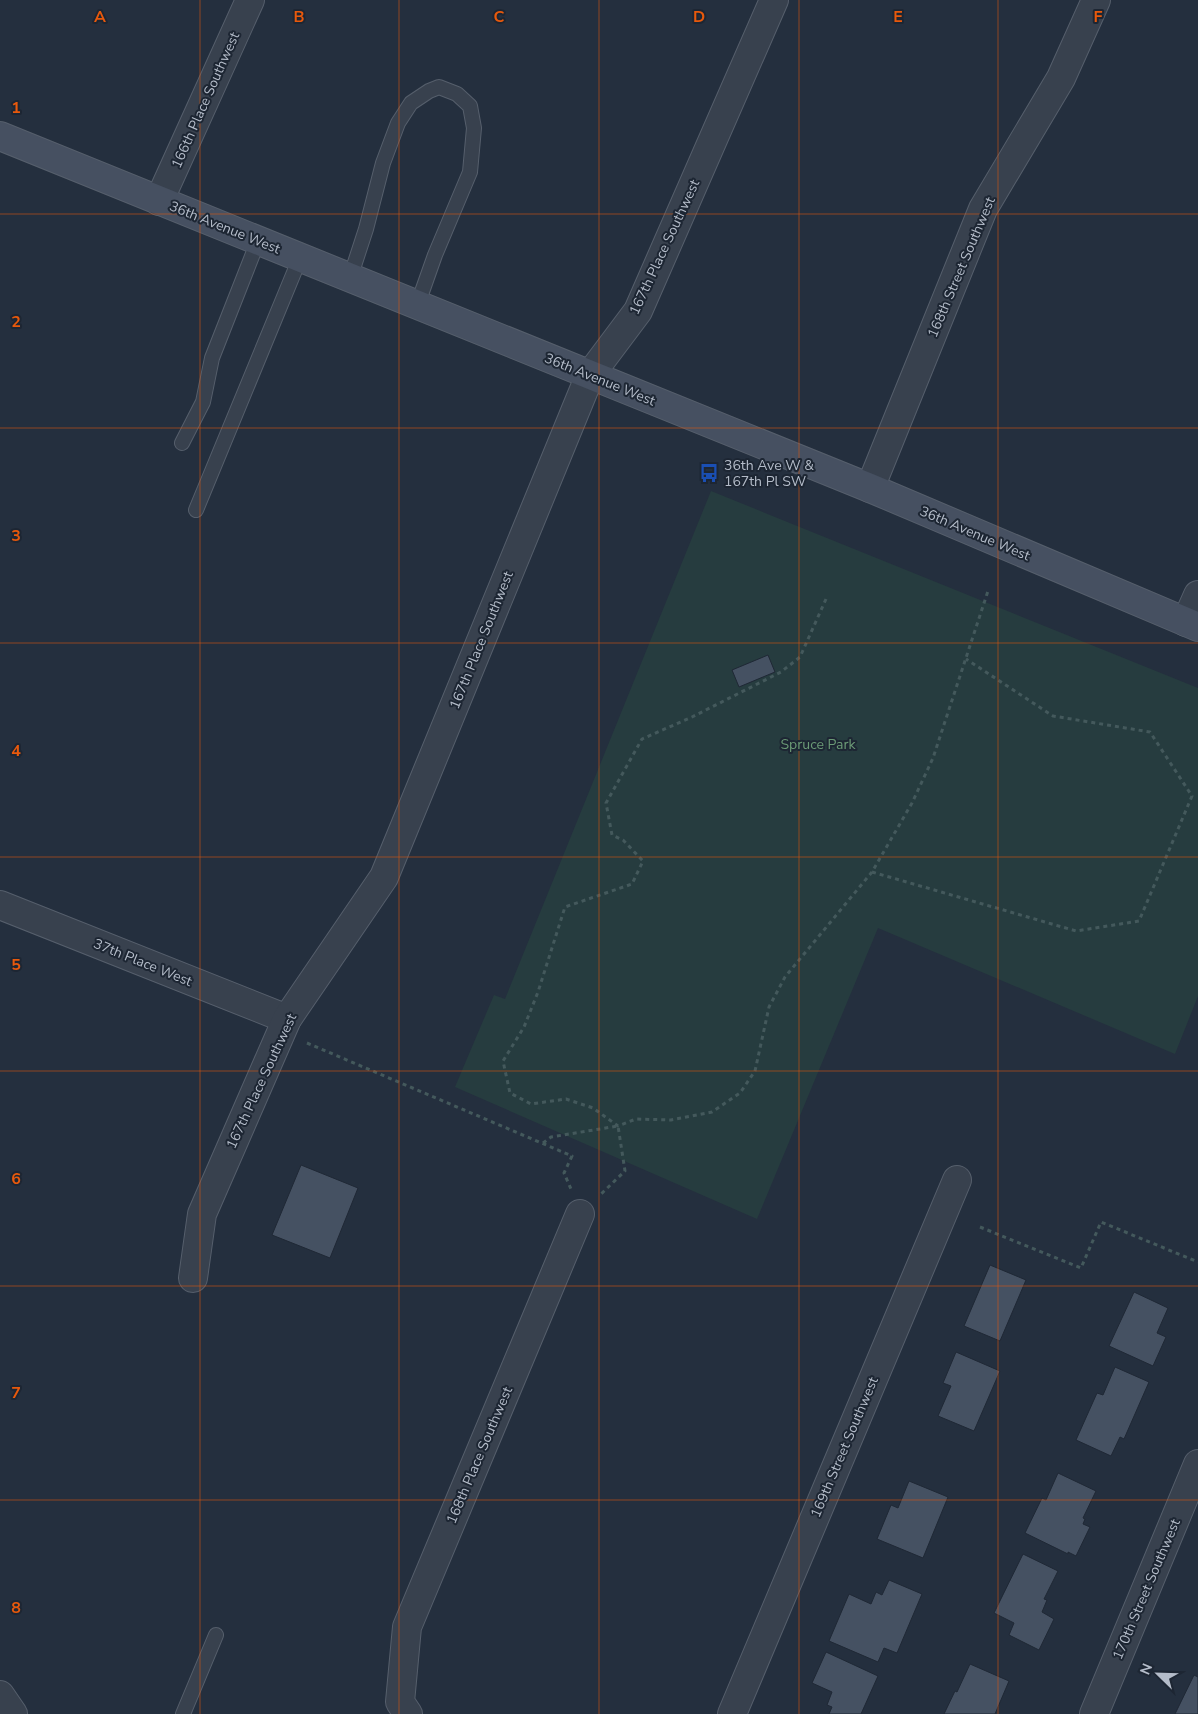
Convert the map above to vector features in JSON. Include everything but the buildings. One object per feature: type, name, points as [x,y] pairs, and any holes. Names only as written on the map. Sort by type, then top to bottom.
[{"type":"main road","name":"36th Avenue West","points":[[0,136],[870,488],[1192,625]]},
{"type":"street","name":"166th Place Southwest","points":[[160,201],[250,0]]},
{"type":"street","name":"167th Place Southwest","points":[[193,1278],[202,1214],[284,1026],[384,877],[590,375],[638,311],[774,0]]},
{"type":"street","name":"168th Street Southwest","points":[[870,488],[983,208],[1061,78],[1096,0]]},
{"type":"street","points":[[1192,625],[1198,595]]},
{"type":"street","name":"37th Place West","points":[[0,905],[284,1026]]},
{"type":"street","name":"169th Street Southwest","points":[[732,1714],[957,1180]]},
{"type":"street","name":"168th Place Southwest","points":[[404,1708],[406,1627],[580,1214]]},
{"type":"street","name":"170th Street Southwest","points":[[1094,1714],[1198,1466]]},
{"type":"street","points":[[0,1695],[13,1714]]},
{"type":"lane","points":[[350,278],[366,229],[383,163],[398,122],[411,103],[429,91],[438,87],[457,94],[470,106],[474,128],[470,172],[435,255],[418,306]]},
{"type":"lane","points":[[182,443],[203,402],[212,358],[258,241]]},
{"type":"lane","points":[[196,510],[300,258]]},
{"type":"lane","points":[[183,1714],[216,1635]]},
{"type":"path","points":[[543,1144],[551,1137],[618,1126],[636,1119],[671,1120],[712,1112],[740,1092],[754,1071],[768,1006],[784,977],[872,872],[912,803],[934,758],[988,591]]},
{"type":"path","points":[[284,1026],[572,1156],[564,1173],[580,1214],[625,1171],[618,1126],[593,1108],[566,1099],[531,1104],[517,1097],[510,1093],[504,1061],[524,1027],[538,992],[565,907],[632,884],[643,861],[622,840],[612,835],[606,803],[642,739],[692,717],[782,672],[800,657],[826,599]]},
{"type":"path","points":[[872,872],[1076,932],[1139,920],[1192,796],[1150,732],[1053,716],[966,658]]},
{"type":"path","points":[[980,1227],[1081,1268],[1101,1222],[1198,1262]]},
{"type":"green space","name":"Spruce Park","points":[[711,491],[1198,688],[1198,996],[1175,1054],[878,928],[757,1219],[455,1087],[494,995],[505,999]]},
{"type":"place","name":"36th Ave W & 167th Pl SW","points":[[709,473]]}]
